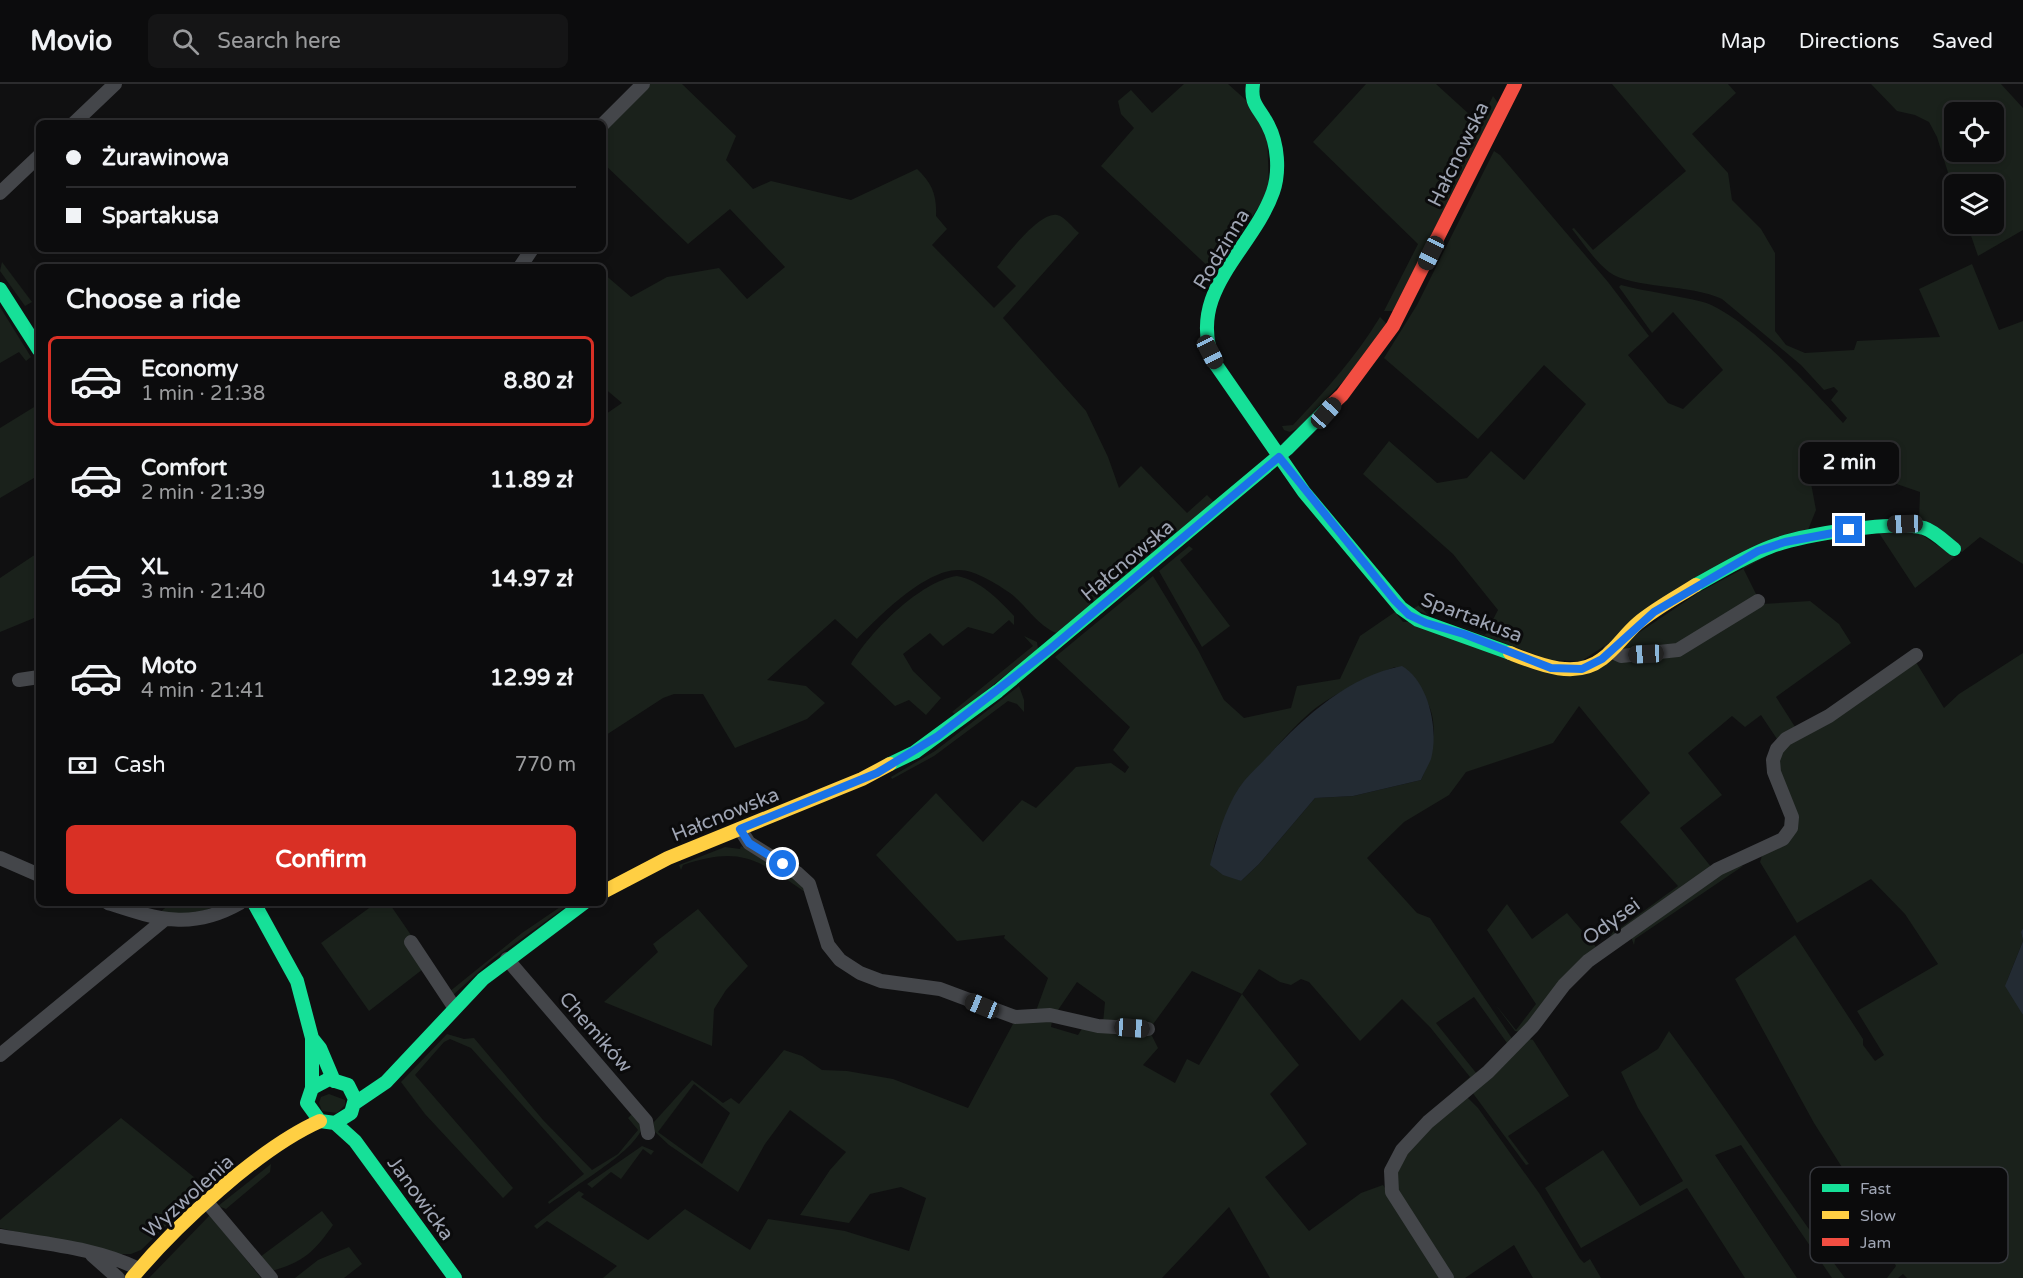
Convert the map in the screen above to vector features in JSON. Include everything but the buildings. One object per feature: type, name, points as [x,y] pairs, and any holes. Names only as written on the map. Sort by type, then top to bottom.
[{"type":"street","points":[[77,120],[115,84]]},
{"type":"street","points":[[606,120],[643,84]]},
{"type":"street","name":"Rodzinna","points":[[1253,84],[1251,98],[1268,123],[1274,141],[1275,183],[1263,219],[1230,265],[1210,301],[1206,339],[1228,384],[1279,457]]},
{"type":"street","name":"Hałcnowska","points":[[606,890],[668,858],[877,773],[931,741],[1050,649],[1279,457],[1342,395],[1393,326],[1515,84]]},
{"type":"street","points":[[0,193],[36,159]]},
{"type":"street","points":[[0,289],[36,345]]},
{"type":"street","name":"Spartakusa","points":[[1279,457],[1395,601],[1418,620],[1561,670],[1591,665],[1610,651],[1638,623],[1661,607],[1744,558],[1772,546],[1849,530],[1905,524],[1927,529],[1954,549]]},
{"type":"street","points":[[1610,651],[1621,656],[1678,650],[1758,601]]},
{"type":"street","name":"Odysei","points":[[1447,1278],[1392,1192],[1391,1171],[1402,1150],[1428,1122],[1488,1071],[1526,1034],[1564,984],[1588,961],[1718,869],[1783,839],[1791,828],[1792,817],[1774,772],[1773,760],[1777,749],[1786,740],[1829,716],[1916,655]]},
{"type":"street","points":[[19,680],[36,677]]},
{"type":"street","points":[[740,829],[749,843],[797,873],[809,884],[828,945],[840,960],[860,973],[881,981],[940,989],[1015,1017],[1050,1015],[1098,1026],[1148,1029]]},
{"type":"street","points":[[0,858],[36,873]]},
{"type":"street","points":[[118,906],[164,920],[207,918],[233,906]]},
{"type":"street","points":[[256,906],[297,981],[312,1038],[310,1056],[312,1088],[307,1103],[320,1121],[335,1123],[379,1089],[454,1007],[507,959],[580,906]]},
{"type":"street","points":[[0,1055],[164,920]]},
{"type":"street","points":[[411,942],[454,1007]]},
{"type":"street","name":"Chemików","points":[[507,959],[646,1121],[648,1133]]},
{"type":"street","points":[[312,1038],[320,1048],[334,1081]]},
{"type":"street","points":[[312,1088],[324,1080],[348,1085],[373,1081],[396,1069]]},
{"type":"street","points":[[348,1085],[354,1094],[353,1108]]},
{"type":"street","name":"Wyzwolenia","points":[[275,1147],[307,1103]]},
{"type":"street","name":"Janowicka","points":[[353,1108],[355,1141]]},
{"type":"street","name":"Wyzwolenia","points":[[135,1273],[206,1201],[275,1147],[320,1121]]},
{"type":"street","name":"Janowicka","points":[[335,1123],[355,1141],[455,1278]]},
{"type":"street","points":[[206,1201],[271,1278]]},
{"type":"street","points":[[0,1236],[124,1261],[135,1273]]},
{"type":"street","points":[[88,1252],[118,1278]]},
{"type":"shaded area","points":[[648,84],[682,84],[736,136],[726,160],[753,189],[771,181],[851,200],[917,169],[930,184],[936,202],[936,216],[947,229],[932,245],[994,308],[1016,286],[997,267],[1024,235],[1042,220],[1057,215],[1063,218],[1079,233],[1003,318],[1086,411],[1108,457],[1119,488],[1141,466],[1187,513],[1207,495],[1214,502],[1059,634],[1033,616],[1010,593],[992,582],[965,571],[946,572],[918,585],[878,618],[857,639],[835,619],[767,680],[806,686],[825,703],[807,719],[735,748],[703,694],[674,694],[663,698],[606,735],[606,414],[622,403],[606,390],[606,276],[631,297],[667,277],[719,268],[747,299],[785,267],[730,209],[688,244],[606,166],[606,125]]},
{"type":"shaded area","points":[[1184,84],[1228,84],[1247,101],[1267,131],[1269,191],[1215,273],[1101,166],[1134,128],[1121,114],[1118,101],[1131,90],[1152,113]]},
{"type":"shaded area","points":[[1366,84],[1436,84],[1480,124],[1493,96],[1498,103],[1393,311],[1384,311],[1418,244],[1313,142]]},
{"type":"shaded area","points":[[1612,84],[1728,84],[1736,93],[1692,134],[1728,173],[1732,200],[1761,229],[1775,253],[1775,331],[1786,345],[1805,353],[1854,350],[1857,341],[1940,337],[1919,289],[1972,264],[1999,330],[2023,321],[2023,564],[1980,537],[1962,552],[1919,522],[1920,492],[1853,469],[1810,478],[1816,510],[1806,535],[1627,631],[1571,668],[1446,621],[1485,635],[1498,610],[1453,554],[1363,474],[1389,441],[1437,483],[1467,478],[1491,451],[1524,480],[1586,404],[1544,365],[1478,439],[1384,358],[1417,305],[1494,151],[1500,155],[1608,282],[1649,336],[1628,355],[1668,403],[1683,409],[1723,370],[1673,312],[1652,333],[1619,287],[1621,285],[1703,302],[1720,309],[1738,321],[1777,355],[1843,423],[1847,418],[1831,400],[1838,391],[1834,387],[1824,390],[1801,365],[1722,299],[1709,294],[1619,277],[1599,263],[1572,229],[1574,228],[1593,250],[1686,171]]},
{"type":"shaded area","points":[[1871,84],[2001,84],[2023,108],[2023,230],[1978,256],[1970,234],[2004,234],[2004,174],[1948,174],[1945,162],[2004,162],[2004,102],[1944,102],[1944,160],[1937,137],[1929,122],[1915,115],[1897,111]]},
{"type":"shaded area","points":[[2,262],[32,302],[25,306],[0,271]]},
{"type":"shaded area","points":[[0,307],[31,357],[26,361],[19,352],[0,363]]},
{"type":"shaded area","points":[[1380,317],[1386,323],[1358,366],[1298,428],[1290,432],[1284,430],[1282,426],[1293,425],[1340,373]]},
{"type":"shaded area","points":[[36,406],[36,477],[0,498],[0,428]]},
{"type":"shaded area","points":[[1913,529],[1955,557],[1915,588],[1877,530]]},
{"type":"shaded area","points":[[1189,546],[1193,549],[1180,560],[1230,626],[1202,647],[1159,571]]},
{"type":"shaded area","points":[[36,554],[36,617],[0,632],[0,578]]},
{"type":"shaded area","points":[[1741,564],[1758,598],[1685,644],[1625,653],[1619,646]]},
{"type":"shaded area","points":[[957,576],[981,586],[995,597],[1014,616],[1014,625],[1009,620],[993,634],[968,627],[943,646],[930,633],[903,654],[913,671],[941,698],[926,715],[909,700],[895,706],[851,664],[870,638],[897,610],[927,587]]},
{"type":"shaded area","points":[[1153,576],[1198,650],[1224,700],[1244,718],[1291,708],[1297,686],[1340,679],[1360,636],[1395,612],[1403,622],[1416,622],[1520,660],[1606,661],[1659,656],[1762,604],[1810,601],[1839,624],[1851,643],[1776,697],[1797,730],[1779,742],[1761,715],[1745,727],[1732,716],[1688,753],[1722,795],[1680,828],[1712,868],[1609,939],[1616,926],[1619,929],[1678,886],[1620,822],[1650,793],[1579,706],[1553,743],[1466,772],[1449,795],[1404,822],[1367,858],[1417,913],[1430,918],[1511,1037],[1512,1041],[1507,1043],[1474,997],[1436,1023],[1477,1074],[1492,1063],[1455,1092],[1453,1092],[1470,1077],[1430,1027],[1402,999],[1360,1041],[1309,982],[1301,979],[1291,985],[1280,982],[1259,969],[1242,994],[1192,971],[1151,1027],[1103,1023],[1105,1002],[1077,982],[1058,1010],[1036,1011],[1048,978],[1004,938],[1005,935],[957,941],[876,855],[936,793],[983,842],[1022,800],[1036,808],[1076,767],[1111,763],[1125,773],[1129,767],[1113,750],[1130,727],[1055,657]],"holes":[[[1395,667],[1425,698],[1433,718],[1434,729],[1429,761],[1421,780],[1353,796],[1315,798],[1259,864],[1241,881],[1216,870],[1213,854],[1227,815],[1271,753],[1317,707],[1355,684]]]},
{"type":"shaded area","points":[[1419,605],[1427,614],[1413,609]]},
{"type":"shaded area","points":[[1024,636],[1037,642],[1038,649],[956,715],[952,712],[1033,646]]},
{"type":"shaded area","points":[[2023,653],[2023,928],[2021,932],[2023,941],[2007,981],[2023,1015],[2023,1278],[1907,1278],[1903,1274],[1898,1278],[1887,1278],[1896,1266],[1894,1263],[2008,1263],[2008,1167],[1842,1167],[1814,1123],[1735,979],[1795,935],[1863,1039],[1863,1045],[1875,1061],[1884,1055],[1857,1011],[1938,964],[1905,914],[1871,879],[1797,923],[1760,862],[1762,856],[1792,835],[1779,775],[1781,750],[1914,659],[1944,708],[1959,694]]},
{"type":"shaded area","points":[[1402,666],[1419,683],[1430,708],[1434,734],[1433,747],[1431,759],[1421,780],[1353,796],[1315,798],[1259,864],[1241,881],[1223,875],[1210,865],[1215,845],[1234,796],[1245,780],[1281,742],[1311,714],[1345,689],[1382,671]]},
{"type":"shaded area","points":[[1019,686],[1024,700],[1024,712],[1017,704],[1008,701],[934,756],[892,779],[891,777],[935,751]]},
{"type":"shaded area","points":[[741,846],[798,879],[805,892],[775,871],[735,856],[703,859],[683,865],[681,870],[679,865],[725,847],[740,849]]},
{"type":"shaded area","points":[[1743,866],[1635,939],[1634,945],[1630,934],[1732,867]]},
{"type":"shaded area","points":[[1507,904],[1532,939],[1567,913],[1596,947],[1520,1032],[1515,1031],[1495,1004],[1516,1030],[1536,1004],[1487,930]]},
{"type":"shaded area","points":[[167,906],[216,906],[182,916],[158,914]]},
{"type":"shaded area","points":[[372,906],[391,906],[413,938],[423,969],[369,1011],[321,943]]},
{"type":"shaded area","points":[[562,906],[567,906],[492,960],[453,995],[449,992],[522,933]]},
{"type":"shaded area","points":[[698,909],[748,966],[726,990],[714,1009],[712,1046],[604,1002],[658,952],[653,944]]},
{"type":"shaded area","points":[[2023,941],[2023,1015],[2005,986]]},
{"type":"shaded area","points":[[1242,994],[1299,1065],[1270,1094],[1307,1144],[1265,1177],[1309,1231],[1361,1193],[1383,1185],[1443,1278],[1270,1278],[1229,1207],[1162,1278],[603,1278],[617,1266],[547,1221],[537,1229],[534,1226],[579,1191],[584,1194],[581,1197],[648,1240],[685,1209],[750,1250],[768,1219],[845,1231],[909,1251],[926,1198],[901,1187],[870,1194],[849,1223],[800,1215],[830,1170],[846,1152],[790,1110],[765,1144],[738,1192],[669,1145],[653,1130],[654,1122],[692,1080],[723,1103],[731,1098],[739,1104],[784,1050],[802,1056],[822,1070],[847,1071],[893,1079],[968,1108],[1013,1024],[1041,1019],[1052,1021],[1051,1027],[1078,1035],[1083,1027],[1150,1032],[1158,1048],[1143,1065],[1175,1083],[1187,1059],[1199,1065]],"holes":[[[694,1084],[730,1113],[702,1164],[658,1132]]]},
{"type":"shaded area","points":[[1669,1031],[1810,1231],[1810,1246],[1741,1145],[1715,1155],[1797,1278],[1745,1278],[1687,1188],[1581,1248],[1545,1188],[1603,1150],[1640,1206],[1683,1181],[1638,1108],[1621,1072],[1658,1049]]},
{"type":"shaded area","points":[[447,1034],[464,1039],[474,1038],[543,1120],[592,1170],[618,1154],[638,1130],[628,1118],[634,1112],[642,1128],[637,1138],[615,1158],[549,1204],[548,1202],[584,1174],[471,1048],[450,1039],[444,1042],[415,1075],[513,1188],[503,1198],[425,1114],[401,1082]]},
{"type":"shaded area","points":[[1529,1039],[1533,1040],[1569,1096],[1508,1136],[1529,1164],[1526,1165],[1472,1092]]},
{"type":"shaded area","points":[[329,1094],[345,1100],[345,1105],[337,1113],[322,1111],[319,1103],[321,1097]]},
{"type":"shaded area","points":[[1466,1096],[1478,1108],[1539,1193],[1580,1259],[1584,1263],[1590,1259],[1601,1278],[1533,1278],[1514,1245],[1465,1278],[1450,1278],[1401,1202],[1394,1177],[1413,1141]]},
{"type":"shaded area","points":[[121,1118],[200,1182],[197,1196],[141,1250],[131,1254],[122,1254],[121,1257],[0,1228],[0,1220]]},
{"type":"shaded area","points":[[642,1146],[654,1151],[651,1155],[643,1149],[621,1179],[611,1172],[592,1188],[587,1184]]},
{"type":"shaded area","points":[[271,1164],[270,1172],[226,1209],[218,1206]]},
{"type":"shaded area","points":[[322,1211],[333,1225],[320,1242],[300,1260],[271,1271],[260,1257]]},
{"type":"shaded area","points":[[210,1215],[261,1278],[149,1278]]},
{"type":"shaded area","points":[[349,1247],[362,1264],[344,1278],[295,1278],[318,1260]]},
{"type":"shaded area","points":[[1822,1263],[1834,1263],[1845,1278],[1832,1278]]},
{"type":"traffic: fast","points":[[1253,84],[1254,101],[1274,141],[1277,176],[1273,192],[1263,213],[1214,293],[1208,314],[1207,337],[1214,362],[1304,492],[1401,608],[1418,620],[1510,653]]},
{"type":"traffic: fast","points":[[0,289],[36,345]]},
{"type":"traffic: fast","points":[[890,764],[915,752],[998,691],[1287,449],[1328,408]]},
{"type":"traffic: fast","points":[[1696,585],[1770,547],[1802,538],[1847,530],[1891,526],[1924,528],[1936,534],[1954,549]]},
{"type":"traffic: fast","points":[[256,906],[297,981],[312,1038],[320,1048],[334,1081]]},
{"type":"traffic: fast","points":[[355,1103],[386,1082],[483,979],[580,906]]},
{"type":"traffic: fast","points":[[312,1038],[312,1088]]},
{"type":"traffic: fast","points":[[329,1079],[348,1085],[355,1099],[351,1113],[335,1123],[320,1121],[307,1103],[312,1088],[329,1079]]},
{"type":"traffic: fast","points":[[335,1123],[355,1141],[455,1278]]},
{"type":"traffic: slow","points":[[1510,653],[1556,668],[1580,668],[1591,665],[1607,655],[1633,627],[1696,585]]},
{"type":"traffic: slow","points":[[606,890],[668,858],[862,779],[890,764]]},
{"type":"traffic: slow","points":[[132,1278],[171,1235],[219,1190],[271,1150],[296,1133],[320,1121]]},
{"type":"traffic: jam","points":[[1328,408],[1342,395],[1393,326],[1515,84]]},
{"type":"route","points":[[783,864],[749,843],[740,829],[877,773],[915,752],[981,705],[1279,457],[1324,516],[1409,615],[1539,664],[1561,670],[1582,669],[1602,659],[1638,623],[1699,584],[1758,551],[1785,542],[1849,530]]}]
